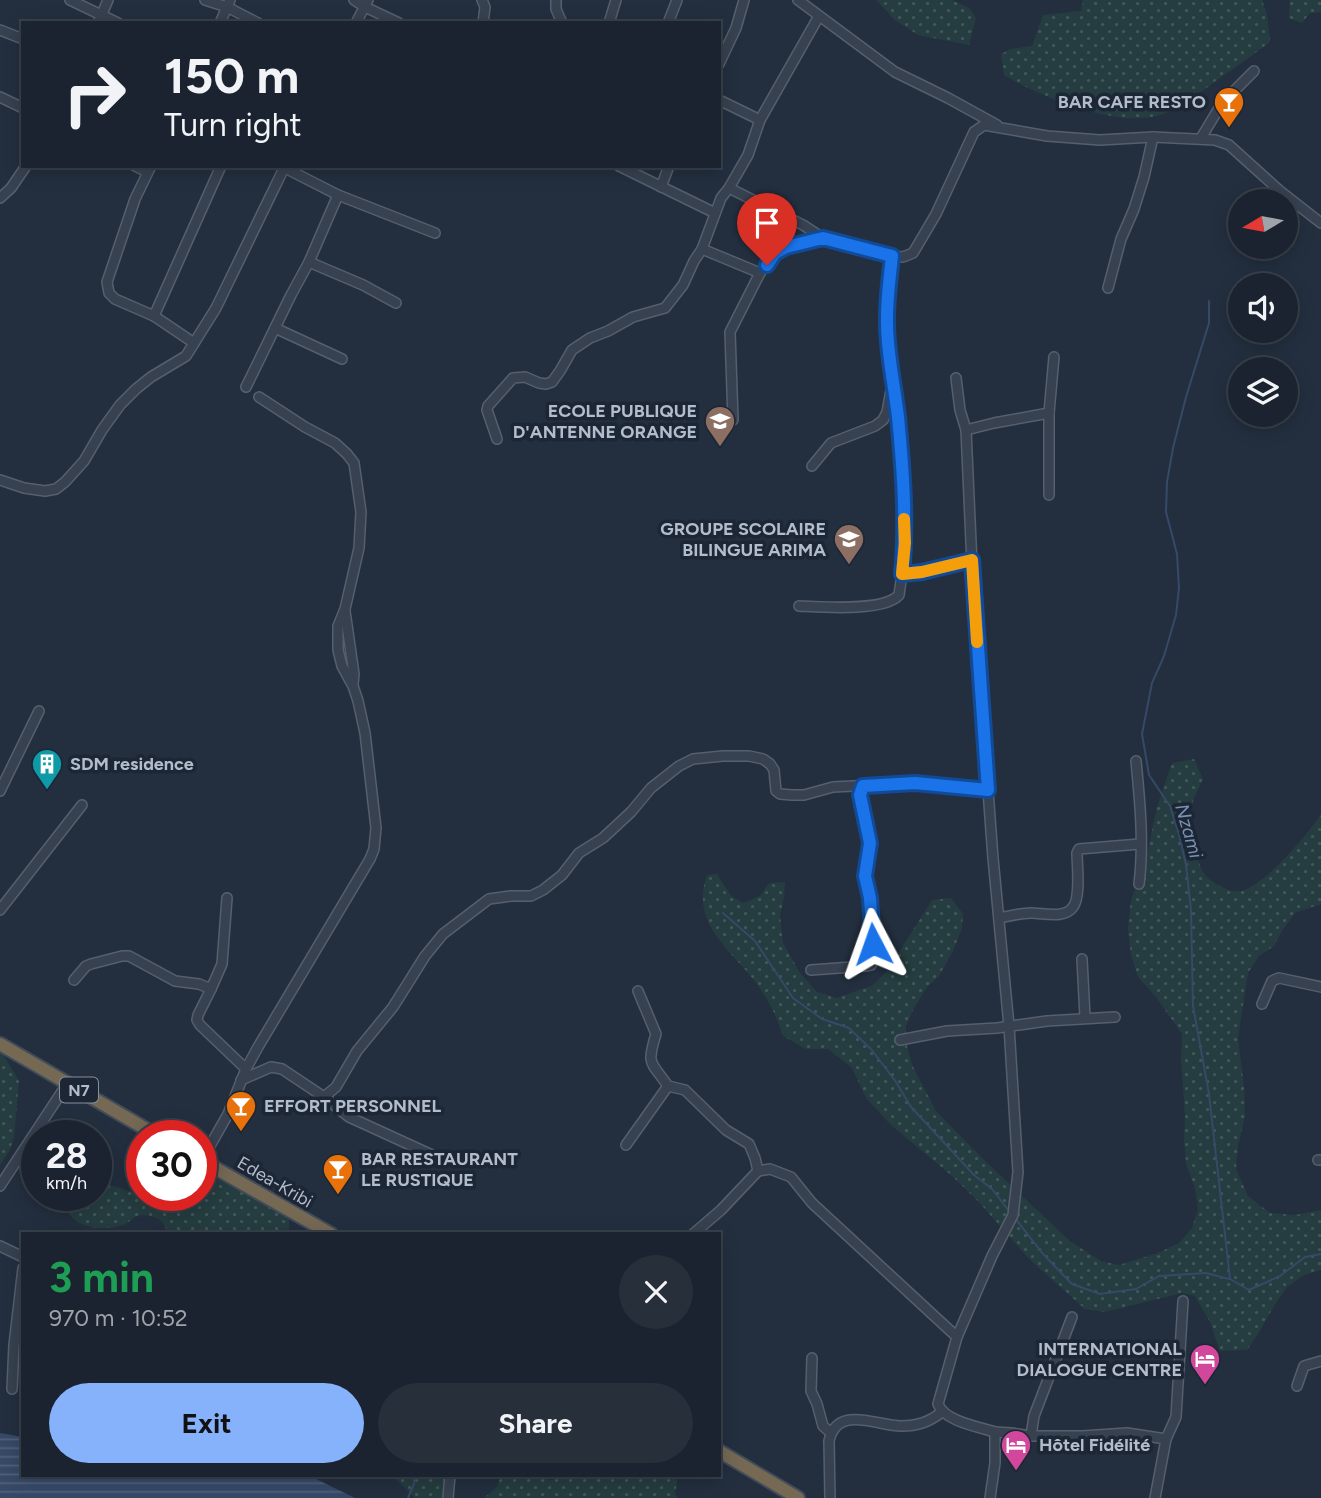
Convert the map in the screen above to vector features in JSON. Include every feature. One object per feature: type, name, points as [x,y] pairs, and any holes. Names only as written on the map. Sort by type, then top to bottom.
[{"type":"highway","name":"N7","points":[[1,1046],[130,1120]]},
{"type":"highway","name":"Edea-Kribi","points":[[217,1169],[327,1232]]},
{"type":"highway","points":[[721,1452],[797,1498]]},
{"type":"street","points":[[70,0],[99,19],[108,0]]},
{"type":"street","points":[[205,0],[228,4],[255,21]]},
{"type":"street","points":[[354,0],[396,21]]},
{"type":"street","points":[[482,0],[485,7],[483,21]]},
{"type":"street","points":[[556,0],[556,9],[561,21]]},
{"type":"street","points":[[610,21],[617,0]]},
{"type":"street","points":[[669,21],[677,0]]},
{"type":"street","points":[[721,60],[736,28],[744,0]]},
{"type":"street","points":[[798,0],[895,72],[1002,128]]},
{"type":"street","points":[[221,21],[228,4]]},
{"type":"street","points":[[357,21],[366,4]]},
{"type":"street","points":[[497,439],[488,406],[513,378],[525,377],[546,384],[552,382],[572,350],[633,317],[665,308],[683,285],[702,249],[721,198],[748,155],[760,121],[819,16]]},
{"type":"street","points":[[0,30],[21,38]]},
{"type":"street","points":[[1201,138],[1225,100],[1254,72]]},
{"type":"street","points":[[0,97],[21,107]]},
{"type":"street","points":[[721,101],[760,121]]},
{"type":"street","points":[[729,188],[823,238],[903,257],[913,253],[936,214],[974,132],[984,125],[1047,136],[1100,141],[1153,137],[1215,140],[1229,145],[1280,191],[1321,223]]},
{"type":"street","points":[[1108,288],[1121,239],[1144,177],[1153,137]]},
{"type":"street","points":[[0,198],[11,188],[25,168]]},
{"type":"street","points":[[154,316],[220,168]]},
{"type":"street","points":[[0,480],[45,491],[56,489],[84,461],[120,405],[151,377],[186,356],[216,308],[284,168]]},
{"type":"street","points":[[286,168],[338,195],[435,233]]},
{"type":"street","points":[[623,168],[715,213]]},
{"type":"street","points":[[661,187],[668,168]]},
{"type":"street","points":[[149,169],[135,199],[107,282],[109,293],[115,299],[154,316],[194,343]]},
{"type":"street","points":[[246,387],[309,262],[338,195]]},
{"type":"street","points":[[733,420],[730,332],[760,273],[775,253],[786,247],[823,238]]},
{"type":"street","points":[[702,249],[760,273]]},
{"type":"street","points":[[799,606],[838,608],[890,602],[899,595],[905,543],[902,469],[887,341],[886,307],[892,256]]},
{"type":"street","points":[[309,262],[363,285],[396,303]]},
{"type":"street","points":[[275,328],[342,359]]},
{"type":"street","points":[[1049,495],[1049,413],[1054,357]]},
{"type":"street","points":[[956,378],[960,410],[966,430],[988,790],[1009,1026],[1018,1172],[1013,1215],[957,1337],[938,1404],[943,1412],[959,1421],[995,1432],[1083,1437],[1128,1433],[1166,1440]]},
{"type":"street","points":[[812,467],[831,443],[876,426],[883,420],[893,381]]},
{"type":"street","points":[[217,1133],[228,1114],[246,1069],[370,859],[376,828],[365,733],[353,686],[342,666],[338,650],[338,626],[345,609],[359,548],[361,512],[354,463],[335,443],[259,397]]},
{"type":"street","points":[[966,430],[1049,413]]},
{"type":"street","points":[[902,574],[972,560]]},
{"type":"street","points":[[0,791],[39,711]]},
{"type":"street","points":[[324,1097],[336,1087],[358,1051],[393,1007],[425,956],[443,934],[489,900],[511,896],[531,897],[543,890],[562,875],[579,853],[604,838],[651,788],[692,759],[749,756],[763,759],[774,770],[776,791],[780,794],[804,795],[833,787],[915,783],[988,790]]},
{"type":"street","points":[[1136,761],[1142,855],[1139,884]]},
{"type":"street","points":[[811,970],[866,967],[871,965],[873,959],[870,898],[865,876],[870,843],[860,795],[863,786]]},
{"type":"street","points":[[0,910],[82,805]]},
{"type":"street","points":[[999,918],[1031,913],[1067,912],[1074,907],[1076,899],[1079,849],[1140,844]]},
{"type":"street","points":[[227,898],[222,964],[197,1020],[246,1069]]},
{"type":"street","points":[[74,980],[86,966],[129,956],[175,981],[199,984],[211,989]]},
{"type":"street","points":[[1082,958],[1085,1017]]},
{"type":"street","points":[[1262,1004],[1275,978],[1321,987]]},
{"type":"street","points":[[638,991],[656,1034],[649,1054],[650,1061],[668,1086],[693,1095],[726,1130],[749,1144],[758,1171]]},
{"type":"street","points":[[900,1040],[947,1031],[1085,1017],[1115,1017]]},
{"type":"street","points":[[241,1080],[271,1067],[282,1069],[349,1117],[443,1160]]},
{"type":"street","points":[[0,1186],[67,1084]]},
{"type":"street","points":[[626,1144],[668,1086]]},
{"type":"street","points":[[755,1158],[770,1169],[791,1177],[813,1203],[957,1337]]},
{"type":"street","points":[[695,1232],[721,1210],[758,1171],[770,1169]]},
{"type":"street","points":[[0,1246],[21,1257]]},
{"type":"street","points":[[12,1389],[13,1353],[21,1285]]},
{"type":"street","points":[[1155,1498],[1166,1440],[1175,1417],[1183,1301]]},
{"type":"street","points":[[1031,1436],[1034,1416],[1072,1317]]},
{"type":"street","points":[[812,1358],[811,1391],[823,1426],[831,1433]]},
{"type":"street","points":[[1297,1386],[1304,1366],[1321,1361]]},
{"type":"street","points":[[830,1498],[829,1441],[831,1433],[842,1422],[853,1419],[901,1426],[927,1423],[943,1412]]},
{"type":"street","points":[[989,1498],[995,1462],[995,1432]]},
{"type":"street","points":[[448,1498],[450,1477]]},
{"type":"green space","points":[[876,0],[952,0],[969,8],[976,18],[969,45],[918,35],[895,20]]},
{"type":"green space","points":[[1083,0],[1262,0],[1267,14],[1270,42],[1183,104],[1163,114],[1145,118],[1125,118],[1081,109],[1038,93],[1004,75],[1001,54],[1011,49],[1032,46],[1043,15],[1081,11]]},
{"type":"green space","points":[[1290,0],[1321,0],[1321,12],[1310,13],[1302,23],[1289,18]]},
{"type":"green space","points":[[1194,759],[1203,779],[1190,814],[1194,843],[1203,872],[1222,887],[1240,891],[1255,884],[1286,857],[1321,815],[1321,904],[1295,913],[1274,946],[1259,956],[1248,973],[1238,1038],[1245,1116],[1236,1169],[1248,1196],[1270,1213],[1295,1215],[1321,1210],[1321,1270],[1304,1275],[1287,1287],[1247,1350],[1220,1351],[1210,1322],[1195,1296],[1182,1293],[1105,1312],[1085,1309],[1030,1260],[952,1176],[892,1126],[866,1098],[852,1068],[828,1049],[806,1049],[783,1036],[767,998],[717,937],[704,909],[703,893],[707,875],[717,874],[731,896],[743,903],[760,896],[769,883],[785,882],[780,916],[783,943],[800,973],[817,992],[837,998],[873,985],[887,971],[932,900],[951,898],[963,914],[962,928],[939,976],[927,987],[906,1026],[906,1042],[912,1065],[936,1111],[984,1160],[1071,1242],[1101,1261],[1119,1265],[1158,1253],[1179,1243],[1192,1228],[1198,1210],[1195,1188],[1186,1164],[1182,1034],[1138,977],[1131,955],[1128,929],[1131,900],[1146,859],[1157,807],[1172,763]]},
{"type":"green space","points":[[0,1049],[19,1081],[14,1137],[10,1150],[0,1165]]},
{"type":"green space","points":[[217,1179],[289,1218],[289,1231],[167,1232],[161,1221],[144,1215],[116,1227],[99,1228],[83,1225],[68,1211],[112,1211],[112,1186],[126,1190],[126,1211],[217,1211]]},
{"type":"green space","points":[[394,1477],[456,1477],[454,1498],[415,1498]]},
{"type":"green space","points":[[500,1477],[544,1477],[551,1480],[560,1477],[678,1477],[675,1494],[678,1498],[484,1498],[497,1487]]},
{"type":"water","points":[[0,1433],[21,1437],[21,1477],[312,1477],[355,1498],[0,1498]]},
{"type":"waterway","name":"Nzami","points":[[1209,301],[1209,323],[1186,397],[1167,482],[1166,512],[1177,554],[1179,588],[1176,615],[1164,656],[1152,683],[1142,734],[1149,775],[1170,806],[1186,865],[1191,910],[1193,1006],[1209,1094],[1230,1279],[1249,1290],[1280,1276],[1305,1257],[1321,1254]]},
{"type":"waterway","points":[[723,913],[755,941],[793,998],[822,1019],[849,1028],[871,1049],[911,1107],[974,1175],[992,1189],[1009,1211]]},
{"type":"waterway","points":[[1015,1218],[1043,1254],[1072,1284],[1100,1294],[1136,1289],[1159,1276],[1206,1273],[1229,1279]]},
{"type":"waterway","points":[[408,1498],[414,1477]]},
{"type":"slow traffic","points":[[904,519],[902,574],[972,560],[977,642]]},
{"type":"place","name":"BAR CAFE RESTO","points":[[1229,129]]},
{"type":"place","name":"ECOLE PUBLIQUE D'ANTENNE ORANGE","points":[[720,448]]},
{"type":"place","name":"GROUPE SCOLAIRE BILINGUE ARIMA","points":[[849,566]]},
{"type":"place","name":"SDM residence","points":[[47,791]]},
{"type":"place","name":"EFFORT PERSONNEL","points":[[241,1133]]},
{"type":"place","name":"BAR RESTAURANT LE RUSTIQUE","points":[[338,1196]]},
{"type":"place","name":"INTERNATIONAL DIALOGUE CENTRE","points":[[1205,1386]]},
{"type":"place","name":"Hôtel Fidélité","points":[[1016,1472]]},
{"type":"route","points":[[767,265],[775,253],[786,247],[823,238],[892,256],[886,307],[887,341],[898,416],[902,469],[905,543],[902,574],[972,560],[988,790],[915,783],[863,786],[860,795],[870,843],[865,876],[870,898],[873,944]]}]
